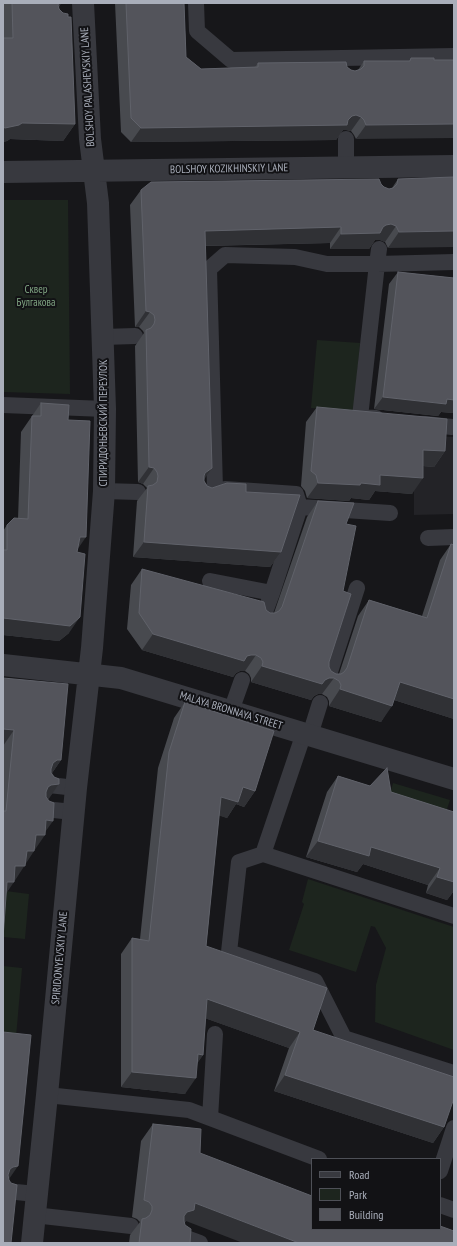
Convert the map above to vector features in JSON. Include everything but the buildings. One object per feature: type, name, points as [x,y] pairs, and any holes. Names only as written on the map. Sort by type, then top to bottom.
[{"type":"street","name":"BOLSHOY PALASHEVSKIY LANE","points":[[79,15],[94,171]]},
{"type":"street","name":"BOLSHOY KOZIKHINSKIY LANE","points":[[3,172],[346,167],[378,175],[454,166]]},
{"type":"street","name":"СПИРИДОНЬЕВСКИЙ ПЕРЕУЛОК","points":[[89,674],[104,491],[105,409],[98,203],[94,171]]},
{"type":"street","name":"MALAYA BRONNAYA STREET","points":[[3,665],[121,678],[454,780]]},
{"type":"street","name":"SPIRIDONYEVSKIY LANE","points":[[32,1243],[73,812],[89,674]]},
{"type":"lane","points":[[196,3],[197,31],[231,60],[345,64],[454,56]]},
{"type":"lane","points":[[346,140],[346,167]]},
{"type":"lane","points":[[262,620],[300,507],[296,494],[208,491],[203,334],[209,269],[225,255],[295,257],[327,264],[378,256],[454,262]]},
{"type":"lane","points":[[378,256],[360,417],[389,420]]},
{"type":"lane","points":[[103,337],[135,336]]},
{"type":"lane","points":[[3,405],[105,409]]},
{"type":"lane","points":[[413,423],[452,427]]},
{"type":"lane","points":[[104,491],[138,492]]},
{"type":"lane","points":[[300,507],[390,513]]},
{"type":"lane","points":[[428,538],[454,537]]},
{"type":"lane","points":[[210,581],[272,592]]},
{"type":"lane","points":[[328,680],[357,588]]},
{"type":"lane","points":[[231,711],[242,680]]},
{"type":"lane","points":[[263,854],[307,734],[320,703]]},
{"type":"lane","points":[[49,785],[76,788]]},
{"type":"lane","points":[[44,809],[73,812]]},
{"type":"lane","points":[[454,916],[263,854],[239,862],[229,952],[315,981],[344,1038],[454,1073]]},
{"type":"lane","points":[[210,1118],[215,1034]]},
{"type":"lane","points":[[47,1095],[189,1110],[315,1158]]},
{"type":"lane","points":[[441,1168],[454,1128]]},
{"type":"lane","points":[[6,1191],[36,1194]]},
{"type":"lane","points":[[441,1205],[454,1210]]},
{"type":"lane","points":[[34,1215],[131,1226]]},
{"type":"lane","points":[[181,1236],[199,1243]]},
{"type":"shaded area","points":[[414,435],[454,437],[454,514],[414,515]]},
{"type":"green space","name":"Сквер Булгакова","points":[[3,200],[68,200],[70,394],[3,392]]},
{"type":"green space","points":[[317,340],[360,343],[354,411],[311,408]]},
{"type":"green space","points":[[393,783],[450,800],[444,818],[388,801]]},
{"type":"green space","points":[[308,879],[454,927],[454,1050],[375,1022],[376,985],[386,948],[375,927],[371,926],[356,972],[289,950],[304,904],[302,902]]},
{"type":"green space","points":[[6,891],[29,894],[25,939],[3,937]]},
{"type":"green space","points":[[3,966],[22,968],[16,1037],[3,1036]]}]
